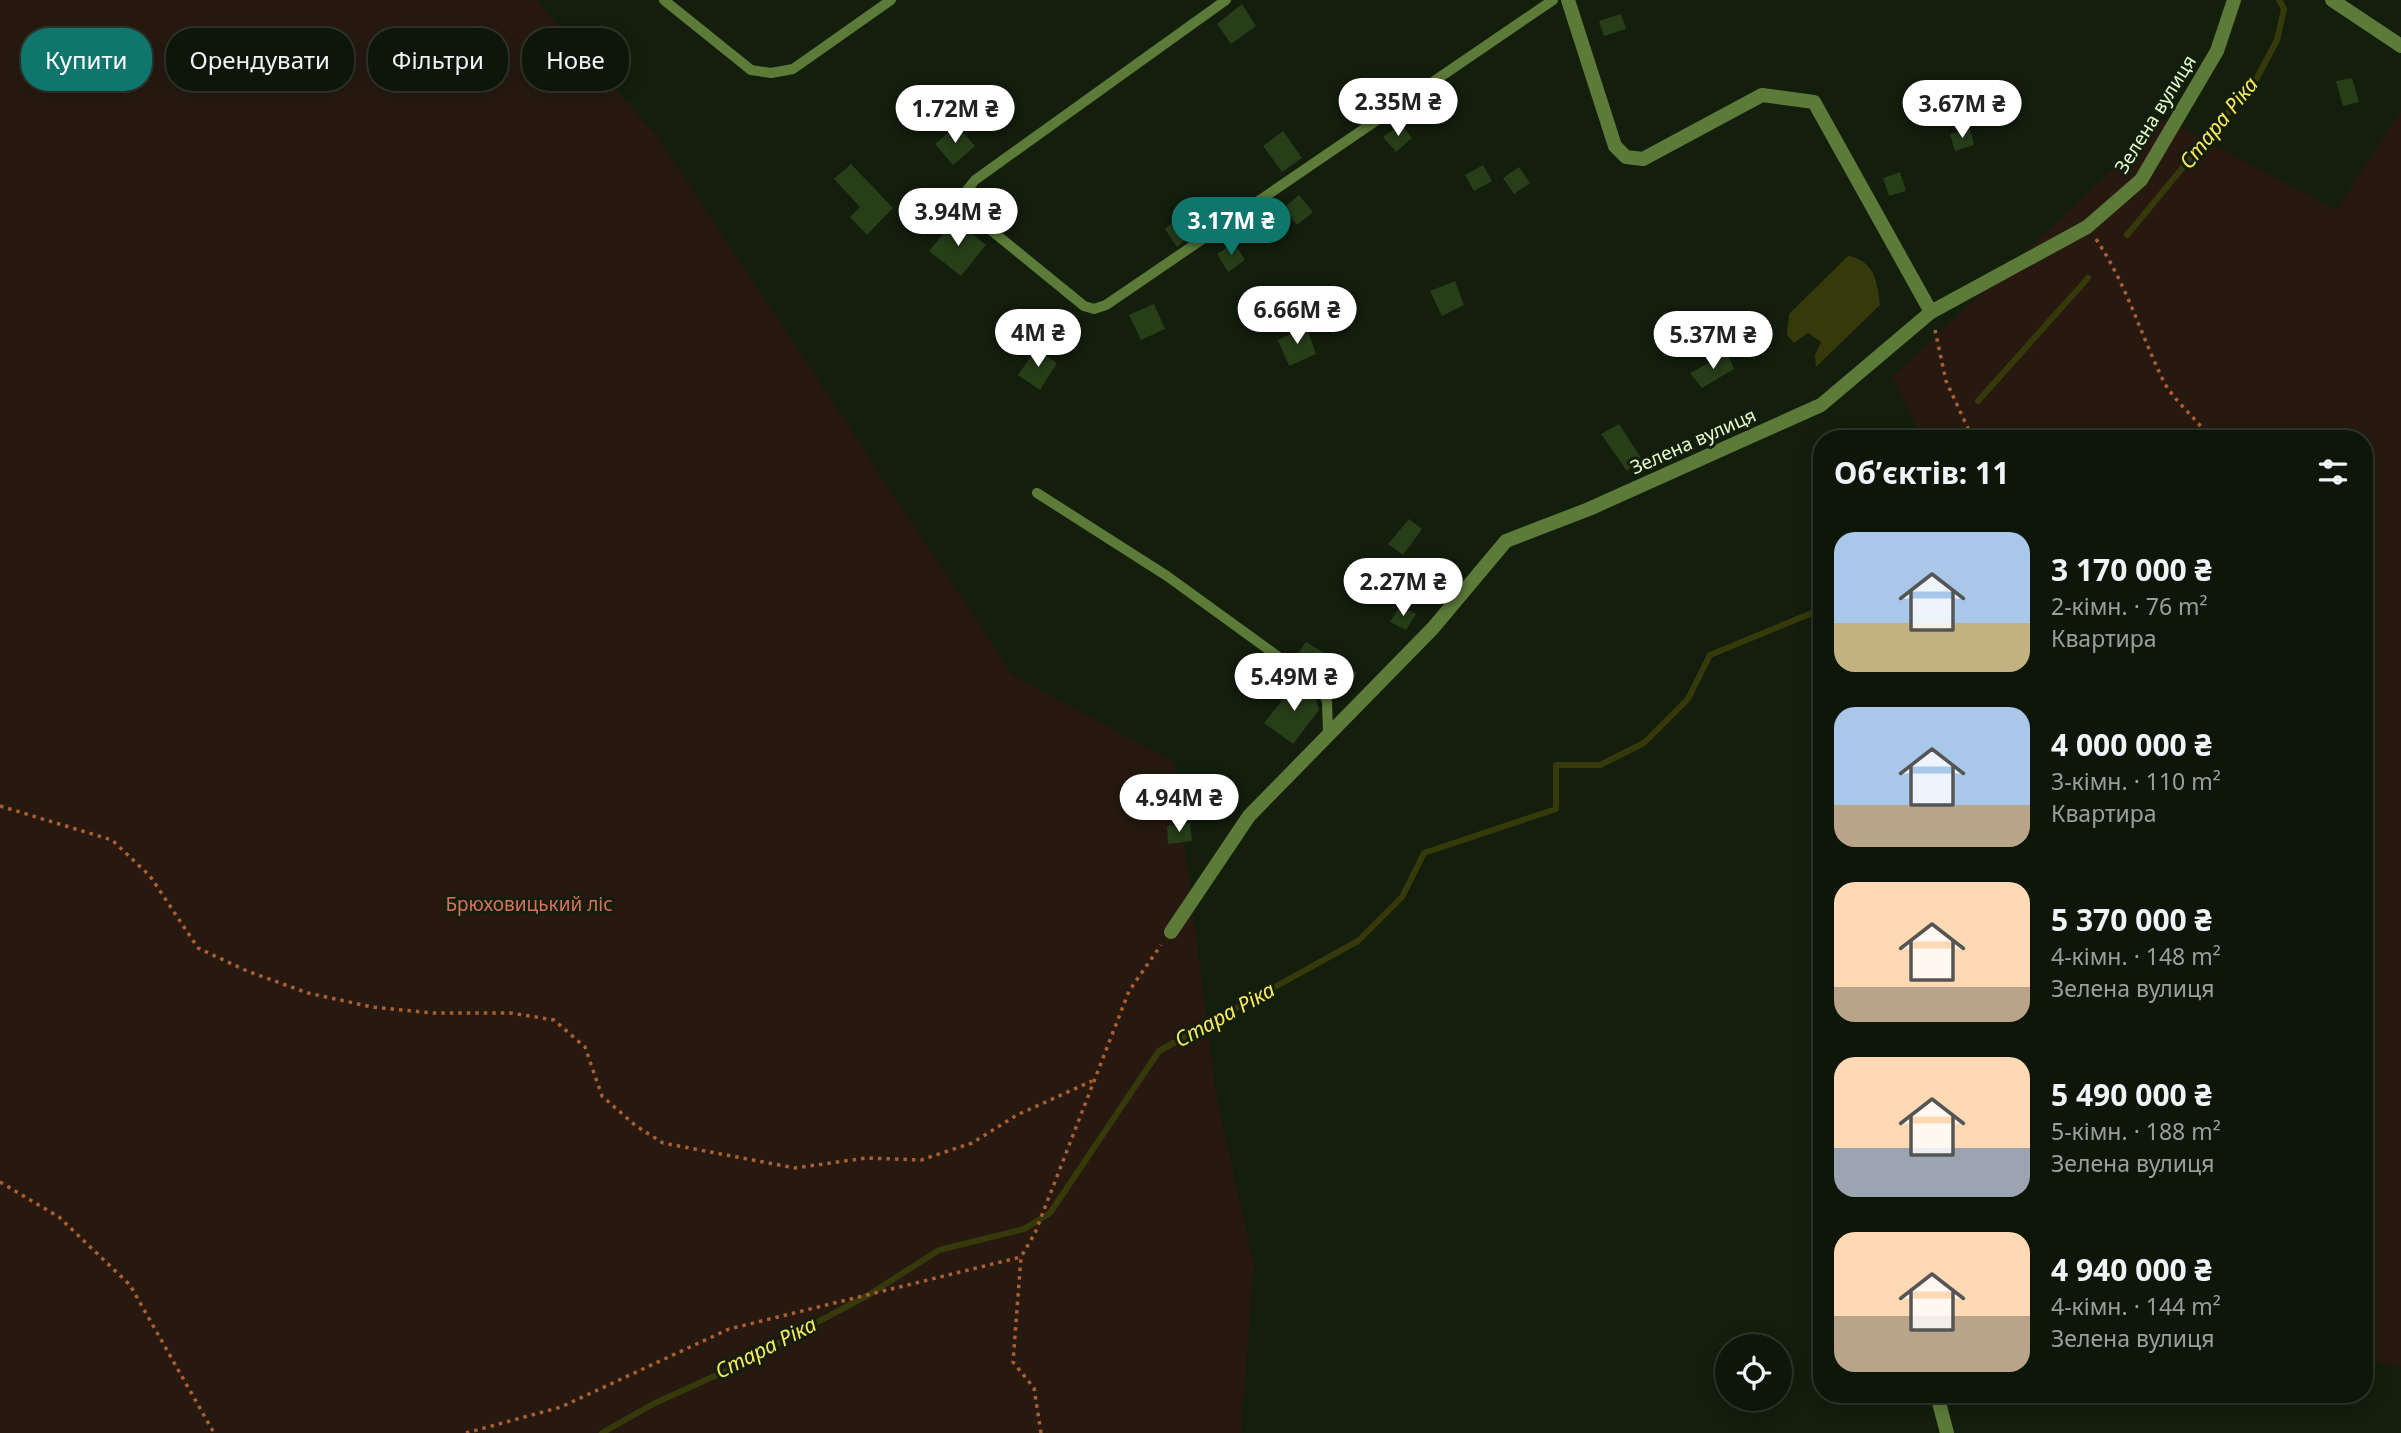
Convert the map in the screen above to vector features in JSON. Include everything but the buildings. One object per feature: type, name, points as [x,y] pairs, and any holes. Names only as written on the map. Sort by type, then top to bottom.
[{"type":"street","points":[[1568,0],[1615,146],[1626,156],[1643,159],[1762,95],[1814,102],[1931,312]]},
{"type":"street","name":"Зелена вулиця","points":[[1171,932],[1249,816],[1433,628],[1506,541],[1589,509],[1821,405],[1931,312],[2087,227],[2141,180],[2217,51],[2234,0]]},
{"type":"street","points":[[2332,0],[2401,46]]},
{"type":"street","points":[[1939,1403],[1947,1433]]},
{"type":"lane","points":[[664,0],[751,70],[771,73],[793,69],[891,0]]},
{"type":"lane","points":[[1226,0],[975,180],[963,195],[965,209],[1084,306],[1094,309],[1107,305],[1553,0]]},
{"type":"lane","points":[[1037,493],[1167,576],[1320,687],[1327,701],[1328,733]]},
{"type":"path","points":[[2087,227],[2118,272],[2164,383],[2205,430]]},
{"type":"path","points":[[1931,312],[1945,381],[1969,430]]},
{"type":"path","points":[[0,806],[67,829],[112,840],[150,876],[198,948],[247,971],[308,993],[372,1007],[433,1013],[511,1013],[554,1020],[585,1046],[602,1096],[636,1126],[663,1143],[795,1168],[866,1158],[921,1160],[972,1143],[1017,1115],[1092,1081]]},
{"type":"path","points":[[1041,1433],[1034,1388],[1013,1362],[1021,1257],[1035,1233],[1129,990],[1171,932]]},
{"type":"path","points":[[0,1182],[59,1217],[130,1285],[214,1433]]},
{"type":"path","points":[[466,1433],[561,1407],[729,1329],[1021,1257]]},
{"type":"green space","name":"Брюховицький ліс","points":[[0,0],[536,0],[561,28],[522,28],[522,91],[617,91],[655,133],[1013,675],[1174,762],[1216,1093],[1254,1265],[1241,1433],[0,1433]]},
{"type":"green space","points":[[2401,110],[2401,1367],[2373,1362],[2373,430],[1918,430],[1892,377],[2166,119],[2336,210]]},
{"type":"shaded area","points":[[1848,256],[1864,262],[1873,273],[1880,305],[1816,367],[1815,355],[1821,342],[1808,333],[1794,343],[1787,335],[1789,314]]},
{"type":"waterway","name":"Стара Ріка","points":[[2127,235],[2257,78],[2277,40],[2284,9],[2279,0]]},
{"type":"waterway","name":"Стара Ріка","points":[[1978,401],[2088,278]]},
{"type":"waterway","name":"Стара Ріка","points":[[602,1433],[653,1404],[730,1369],[870,1294],[939,1250],[1024,1229],[1050,1213],[1159,1051],[1358,941],[1402,897],[1424,853],[1556,809],[1556,765],[1600,765],[1644,743],[1688,699],[1710,655],[1813,613]]}]
